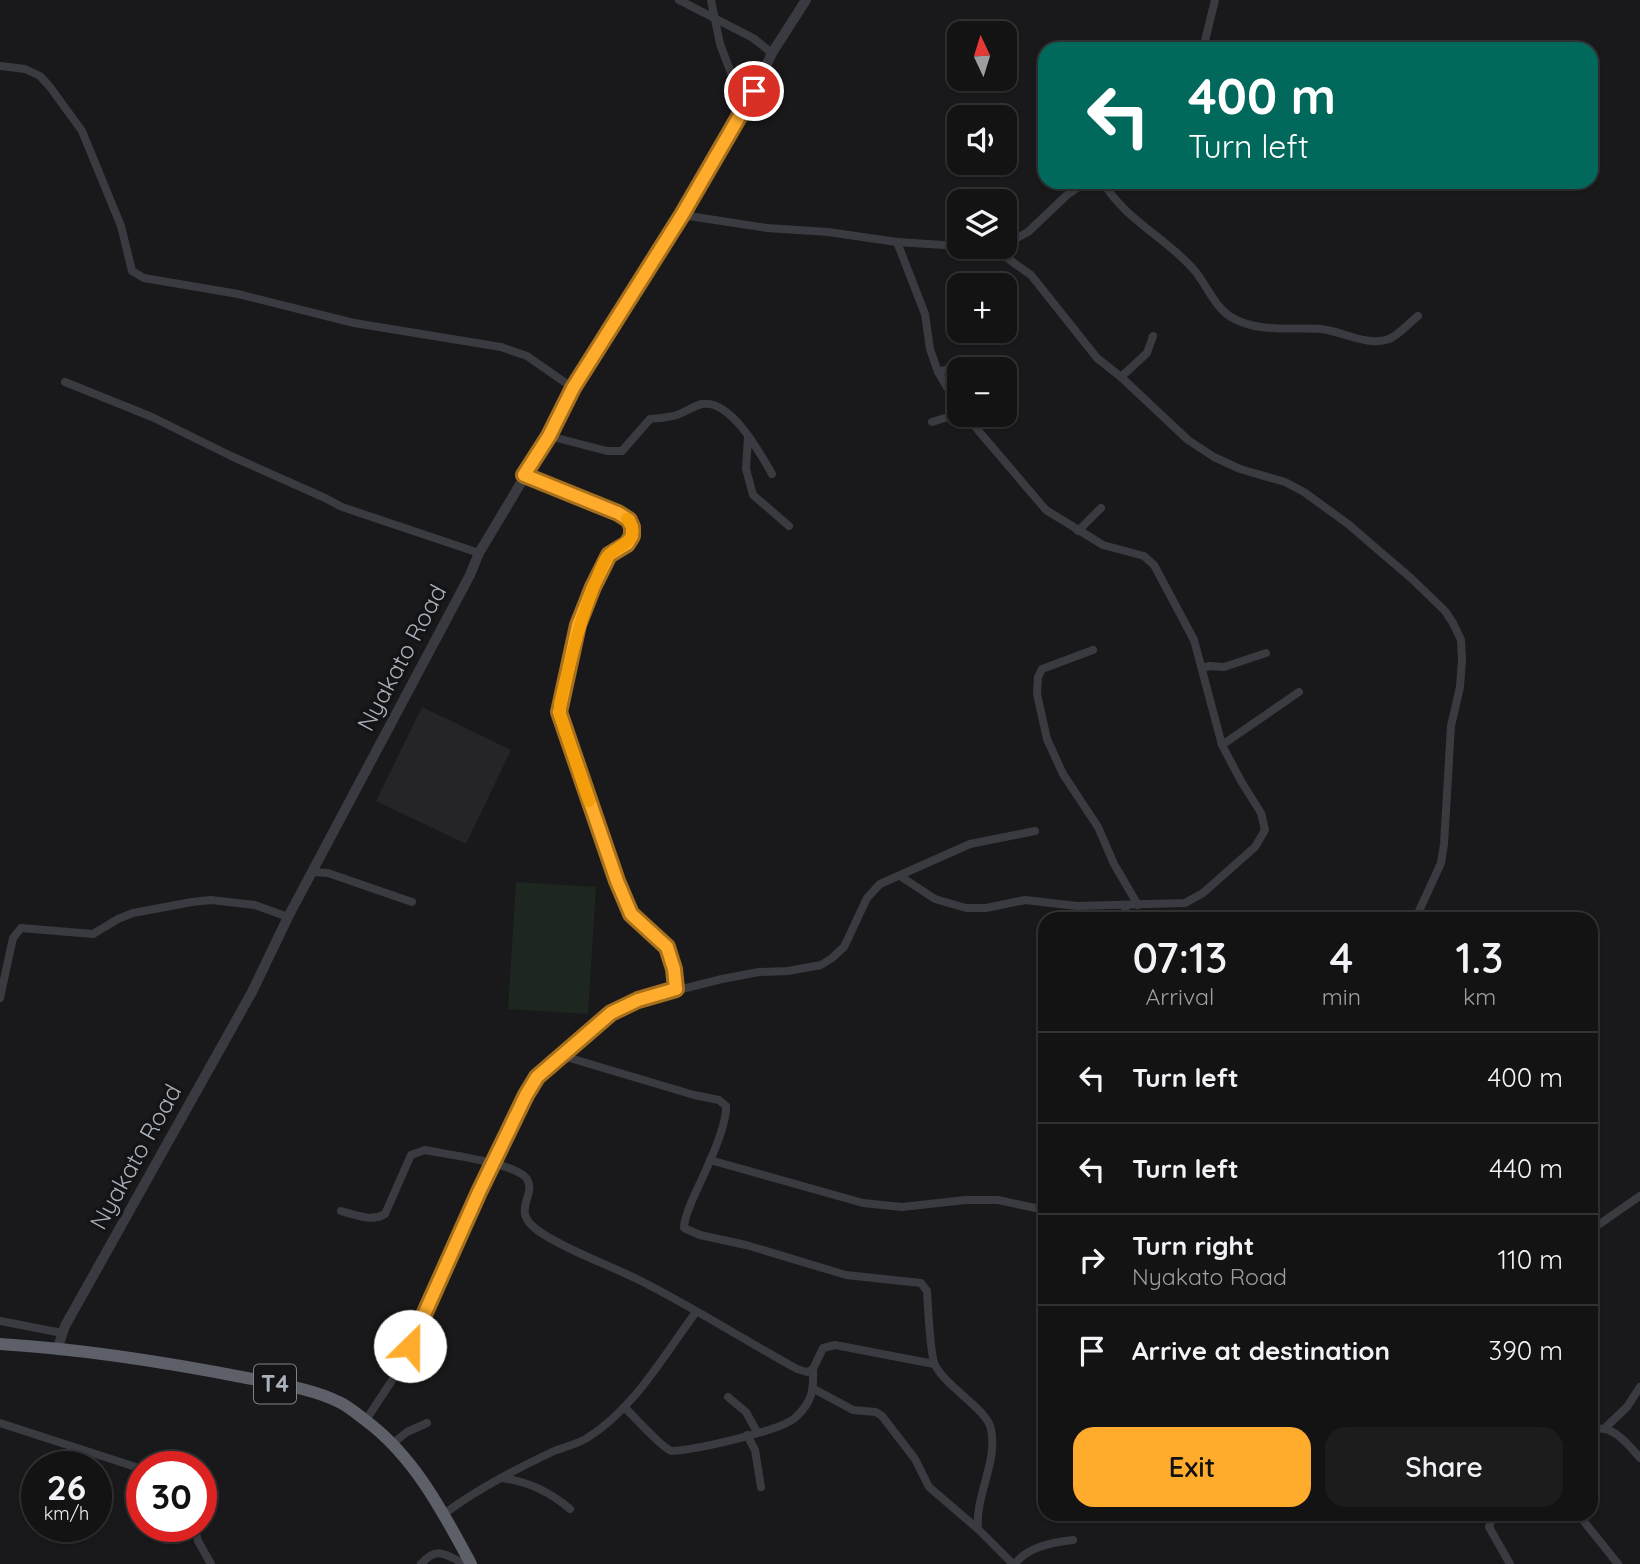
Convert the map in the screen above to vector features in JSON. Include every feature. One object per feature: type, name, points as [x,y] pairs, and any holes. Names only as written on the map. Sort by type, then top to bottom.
[{"type":"highway","name":"T4","points":[[0,1344],[58,1348],[207,1370],[298,1389],[339,1402],[366,1420],[392,1444],[424,1482],[471,1564]]},
{"type":"street","points":[[679,0],[752,38],[772,53]]},
{"type":"street","points":[[711,0],[720,44],[745,110]]},
{"type":"street","name":"Nyakato Road","points":[[58,1348],[62,1334],[252,992],[288,917],[470,575],[479,553],[549,436],[573,388],[745,110],[772,53],[806,0]]},
{"type":"street","points":[[1205,42],[1215,0]]},
{"type":"street","points":[[0,66],[25,69],[40,76],[77,123],[92,149],[121,226],[132,271],[144,278],[238,294],[354,323],[501,348],[527,356],[573,388]]},
{"type":"street","points":[[1017,238],[1028,232],[1076,189]]},
{"type":"street","points":[[1108,189],[1125,211],[1179,254],[1232,318],[1249,324],[1278,328],[1322,329],[1375,341],[1391,338],[1418,316]]},
{"type":"street","points":[[682,215],[756,227],[947,245]]},
{"type":"street","points":[[897,242],[925,314],[930,349],[947,387]]},
{"type":"street","points":[[1010,259],[1031,275],[1097,358],[1188,440],[1214,457],[1285,482],[1304,492],[1412,579],[1445,611],[1453,623],[1461,640],[1462,659],[1460,687],[1451,726],[1444,844],[1441,863],[1419,911]]},
{"type":"street","points":[[1121,377],[1147,354],[1153,336]]},
{"type":"street","points":[[938,372],[947,369]]},
{"type":"street","points":[[65,382],[152,417],[342,507],[479,553]]},
{"type":"street","points":[[549,436],[607,451],[622,451],[650,418],[668,417],[709,404],[718,405],[731,415],[772,474]]},
{"type":"street","points":[[932,422],[947,416]]},
{"type":"street","points":[[900,876],[935,899],[966,908],[986,908],[1025,900],[1077,906],[1185,903],[1195,900],[1263,838],[1265,822],[1222,745],[1194,640],[1154,565],[1144,556],[1103,545],[1039,504],[976,427]]},
{"type":"street","points":[[748,437],[746,469],[753,495],[789,526]]},
{"type":"street","points":[[524,475],[618,513],[629,520],[632,527],[632,536],[627,544],[609,555],[604,563],[587,602],[573,646],[559,712],[617,881],[631,914],[667,947],[674,969],[676,989]]},
{"type":"street","points":[[1078,531],[1101,508]]},
{"type":"street","points":[[1093,650],[1042,669],[1037,684],[1038,702],[1046,739],[1055,758],[1098,827],[1114,864],[1138,905]]},
{"type":"street","points":[[1202,668],[1224,667],[1266,653]]},
{"type":"street","points":[[1222,745],[1299,692]]},
{"type":"street","points":[[366,1420],[402,1365],[493,1163],[537,1077],[611,1013],[638,1000],[676,989],[759,972],[788,971],[821,965],[844,947],[867,898],[880,884],[970,845],[997,837],[1035,831]]},
{"type":"street","points":[[312,873],[328,873],[412,902]]},
{"type":"street","points":[[0,998],[13,938],[21,928],[93,934],[133,913],[211,900],[255,905],[288,917]]},
{"type":"street","points":[[1125,912],[1126,906]]},
{"type":"street","points":[[564,1056],[723,1102],[727,1110],[684,1228],[700,1235],[746,1245],[846,1275],[922,1283],[927,1291],[934,1364],[956,1391],[985,1416],[991,1428],[990,1462],[982,1490],[978,1529]]},
{"type":"street","points":[[341,1211],[372,1219],[385,1214],[411,1155],[415,1152],[425,1150],[493,1163],[525,1176],[528,1181],[523,1210],[525,1217],[540,1232],[572,1251],[638,1279],[797,1369],[807,1372],[813,1369]]},
{"type":"street","points":[[710,1160],[872,1204],[913,1207],[979,1199],[1038,1209]]},
{"type":"street","points":[[1598,1225],[1640,1196]]},
{"type":"street","points":[[444,1514],[470,1495],[501,1478],[556,1450],[589,1437],[624,1406],[696,1312]]},
{"type":"street","points":[[0,1321],[62,1334]]},
{"type":"street","points":[[624,1406],[664,1448],[671,1451],[726,1442],[796,1417],[814,1390],[813,1369],[823,1348],[835,1345],[934,1364]]},
{"type":"street","points":[[1598,1429],[1605,1428],[1628,1407],[1640,1387]]},
{"type":"street","points":[[814,1390],[853,1410],[879,1413],[915,1459],[929,1487],[1014,1564],[1031,1551],[1059,1542],[1073,1541]]},
{"type":"street","points":[[728,1397],[746,1412],[757,1432]]},
{"type":"street","points":[[0,1423],[126,1464]]},
{"type":"street","points":[[392,1444],[407,1432],[427,1423]]},
{"type":"street","points":[[1605,1428],[1616,1434],[1640,1458]]},
{"type":"street","points":[[747,1435],[755,1450],[761,1487]]},
{"type":"street","points":[[501,1478],[530,1483],[570,1508]]},
{"type":"street","points":[[1491,1521],[1489,1527],[1510,1564]]},
{"type":"street","points":[[1584,1521],[1618,1564]]},
{"type":"street","points":[[199,1542],[211,1564]]},
{"type":"street","points":[[421,1564],[431,1554],[439,1553],[450,1555],[465,1564]]},
{"type":"shaded area","points":[[422,707],[511,750],[466,844],[376,801]]},
{"type":"shaded area","points":[[516,882],[596,887],[588,1014],[508,1009]]},
{"type":"slow traffic","points":[[589,801],[570,749],[560,715],[560,704],[578,625],[599,573],[609,555],[627,544],[632,536],[632,527],[627,519]]},
{"type":"route","points":[[410,1346],[479,1192],[537,1077],[611,1013],[638,1000],[676,989],[674,969],[667,947],[631,914],[617,881],[559,712],[578,625],[587,602],[604,563],[609,555],[627,544],[632,536],[632,527],[629,520],[618,513],[524,475],[549,436],[573,388],[682,215],[754,91]]}]
